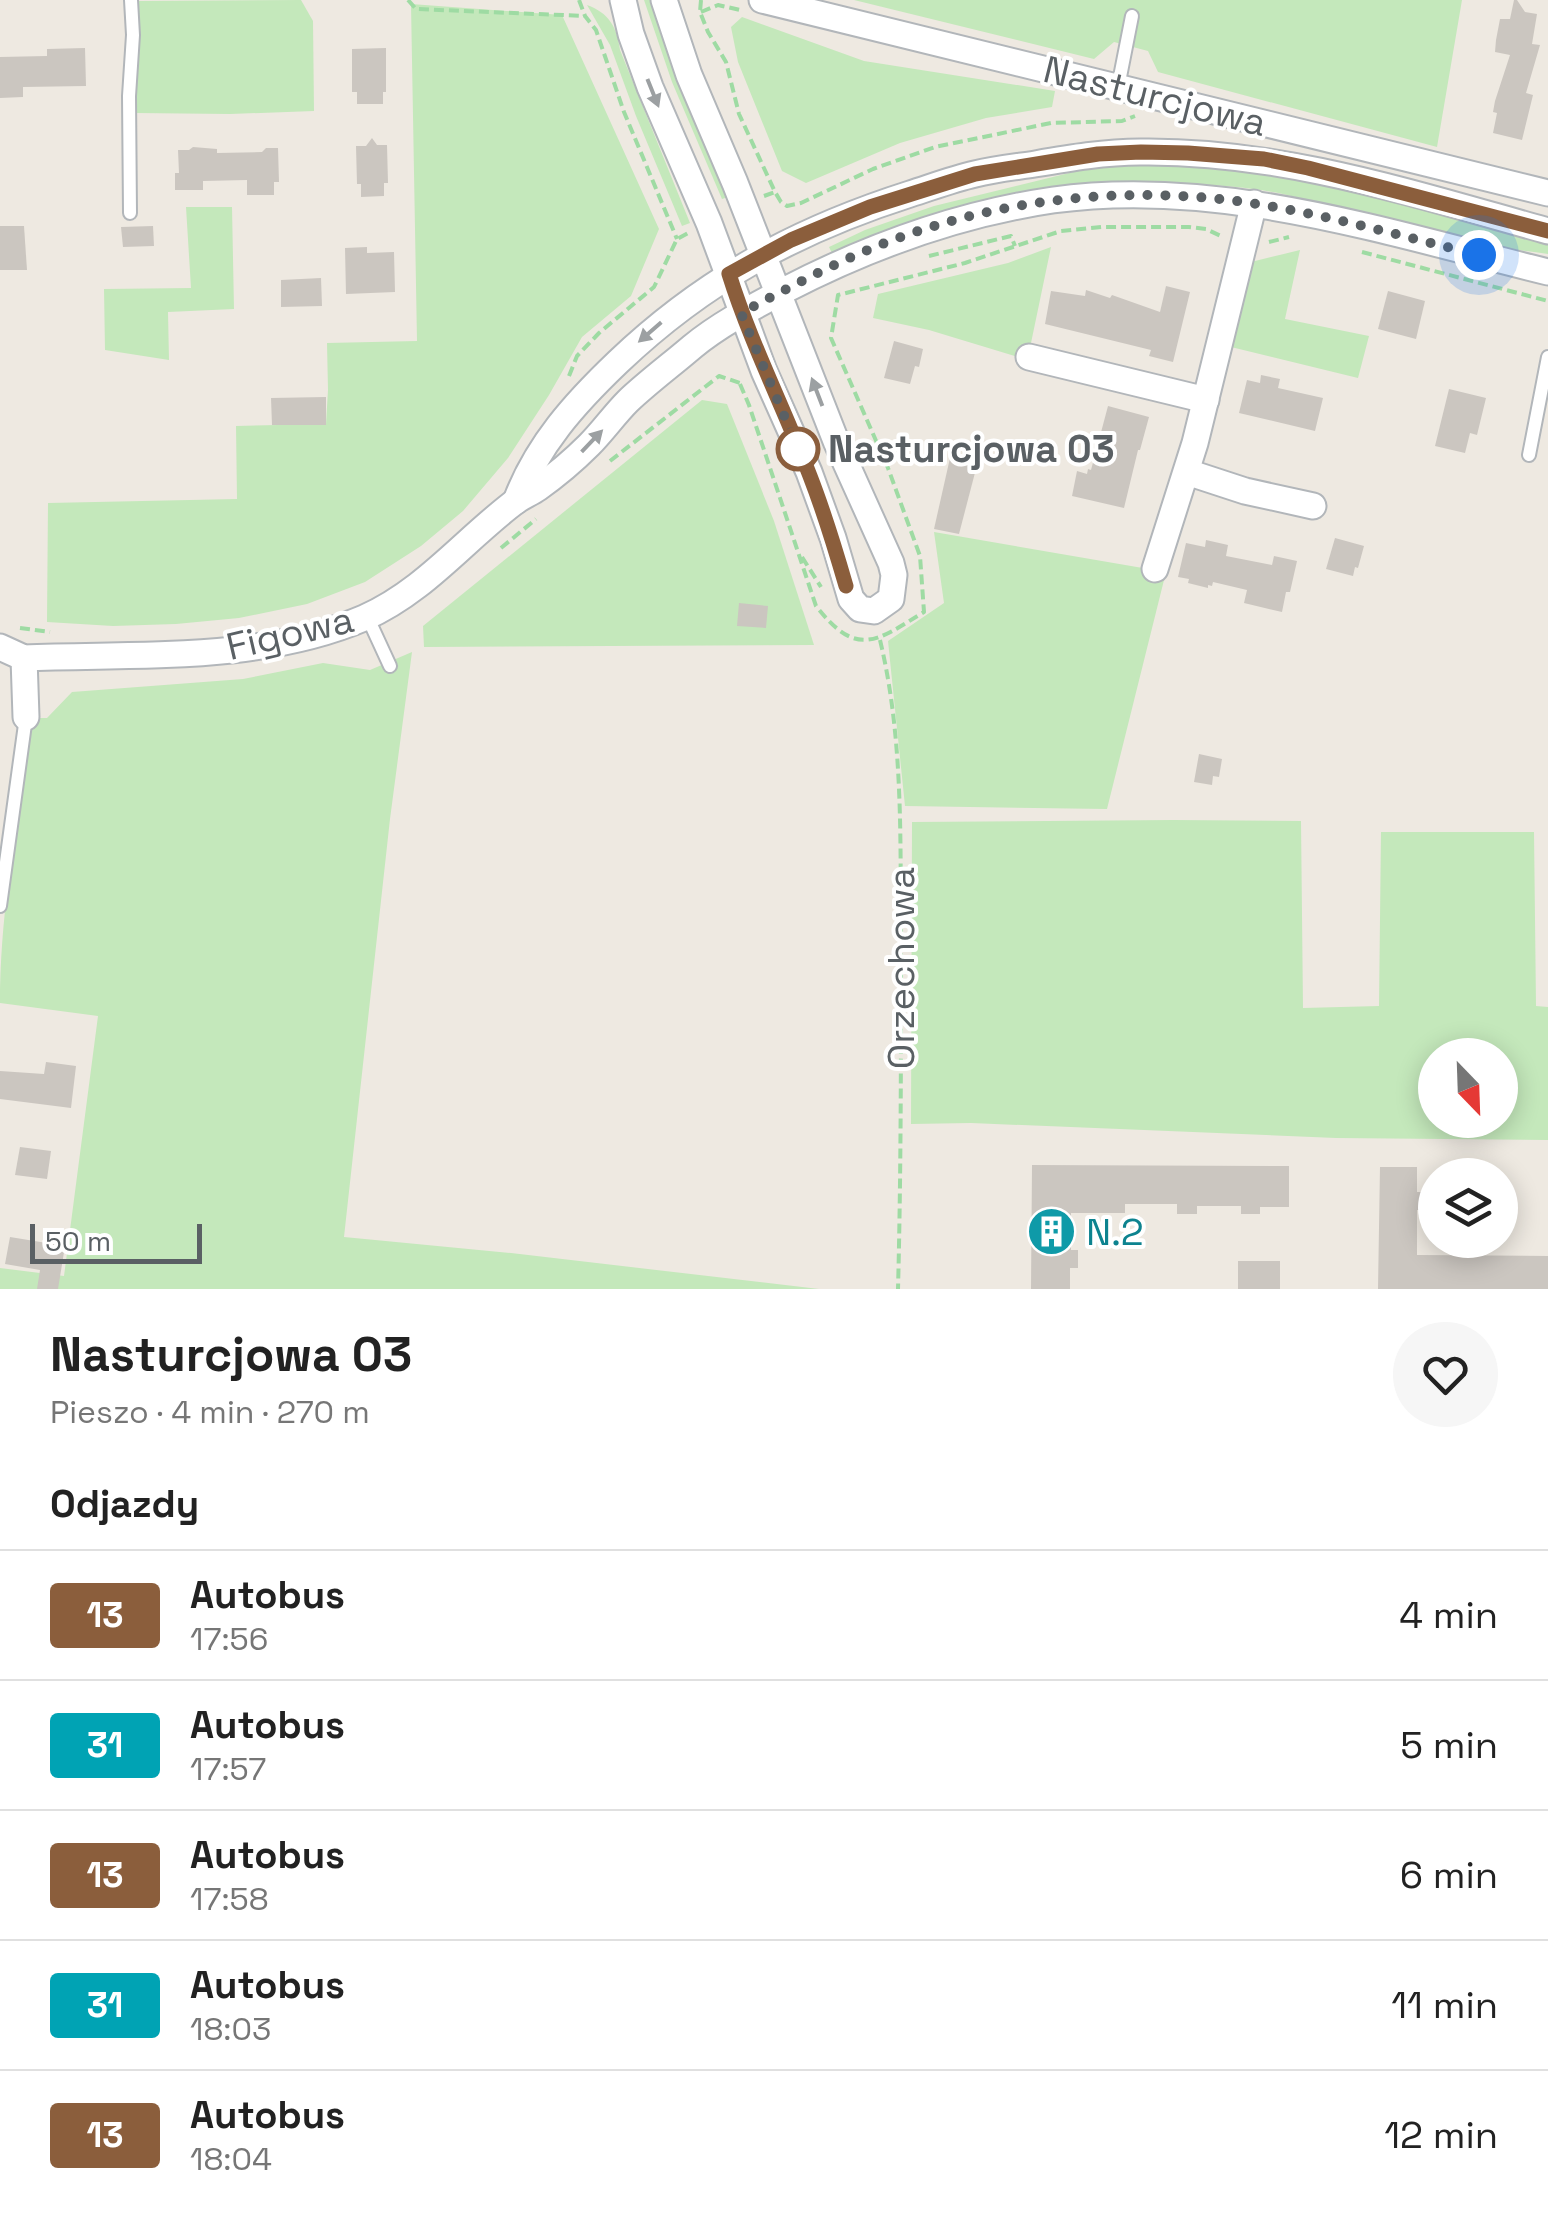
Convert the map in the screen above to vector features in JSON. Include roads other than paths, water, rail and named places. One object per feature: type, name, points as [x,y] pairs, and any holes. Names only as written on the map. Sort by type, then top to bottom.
[{"type":"street","points":[[623,0],[650,87],[709,222],[764,371],[809,472],[850,599],[864,611],[874,611],[891,599],[891,562],[777,294],[689,75],[664,0]]},
{"type":"street","name":"Nasturcjowa","points":[[762,0],[800,5],[1548,192]]},
{"type":"street","name":"Figowa","points":[[516,502],[543,448],[576,401],[654,328],[729,274],[791,240],[870,207],[975,174],[1098,154],[1141,152],[1264,159],[1548,231]]},
{"type":"street","name":"Figowa","points":[[24,658],[255,647],[309,636],[367,616],[436,573],[516,502],[539,488],[588,446],[628,401],[669,366],[741,313],[866,250],[992,211],[1056,200],[1126,195],[1196,197],[1320,216],[1548,272]]},
{"type":"street","points":[[1155,570],[1187,472],[1254,204]]},
{"type":"street","points":[[1029,357],[1206,400]]},
{"type":"street","points":[[1187,472],[1245,491],[1313,506]]},
{"type":"street","points":[[0,647],[24,658]]},
{"type":"street","points":[[0,668],[24,658]]},
{"type":"street","points":[[24,658],[26,717]]},
{"type":"lane","points":[[130,214],[132,0]]},
{"type":"lane","points":[[1118,87],[1132,16]]},
{"type":"lane","points":[[1529,456],[1548,357]]},
{"type":"lane","points":[[367,616],[390,666]]},
{"type":"lane","points":[[0,906],[26,717]]},
{"type":"place","name":"Nasturcjowa 03","points":[[798,449]]},
{"type":"place","name":"N.2","points":[[1051,1232]]}]
